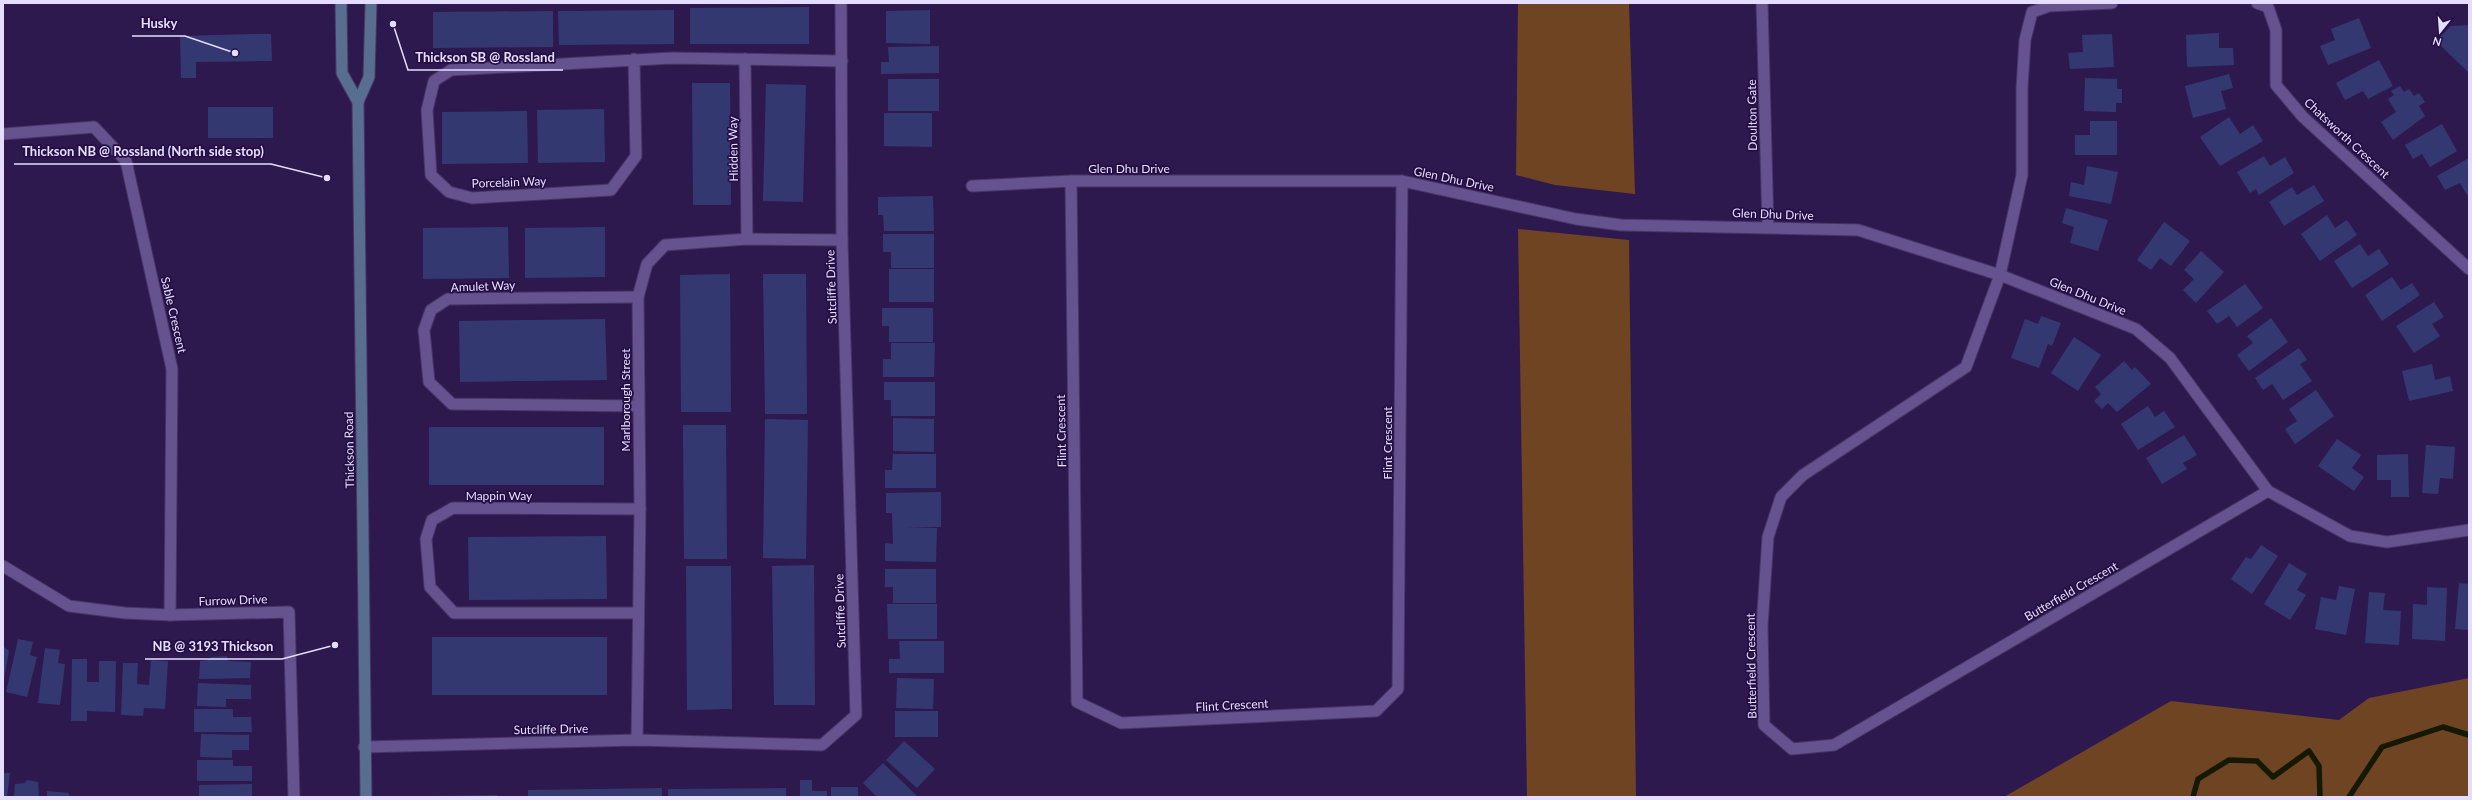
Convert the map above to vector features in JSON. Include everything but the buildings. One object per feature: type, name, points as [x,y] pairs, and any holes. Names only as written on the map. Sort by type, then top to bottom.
[{"type":"main road","name":"Thickson Road","points":[[341,3],[342,73],[358,102]]},
{"type":"main road","name":"Thickson Road","points":[[366,797],[364,747],[358,102],[369,77],[371,3]]},
{"type":"street","name":"Sutcliffe Drive","points":[[364,747],[637,740],[822,745],[856,715],[842,240],[841,3]]},
{"type":"street","name":"Doulton Gate","points":[[1762,3],[1768,227]]},
{"type":"street","points":[[2000,275],[2022,175],[2022,88],[2025,40],[2032,12],[2049,6],[2112,3]]},
{"type":"street","name":"Chatsworth Crescent","points":[[2258,3],[2268,7],[2276,30],[2276,85],[2302,117],[2469,269]]},
{"type":"street","name":"Porcelain Way","points":[[634,59],[636,156],[611,190],[472,198],[449,192],[431,175],[428,110],[434,81],[451,70],[634,59],[842,60]]},
{"type":"street","name":"Hidden Way","points":[[745,59],[747,239]]},
{"type":"street","name":"Sable Crescent","points":[[3,134],[94,126],[126,161],[172,368],[170,615]]},
{"type":"street","name":"Glen Dhu Drive","points":[[972,186],[1071,180],[1402,181],[1576,219],[1613,224],[1858,230],[2000,275],[2136,328],[2170,358],[2268,491],[2350,536],[2387,542],[2469,530]]},
{"type":"street","name":"Flint Crescent","points":[[1071,180],[1077,702],[1121,723],[1376,711],[1398,689],[1402,181]]},
{"type":"street","name":"Marlborough Street","points":[[637,740],[640,509],[638,297],[647,264],[665,246],[747,239],[842,240]]},
{"type":"street","name":"Butterfield Crescent","points":[[2000,275],[1966,367],[1803,475],[1781,497],[1768,537],[1762,626],[1764,725],[1792,749],[1834,745],[2268,491]]},
{"type":"street","name":"Amulet Way","points":[[638,297],[448,299],[431,310],[424,330],[429,382],[452,404],[638,406]]},
{"type":"street","name":"Mappin Way","points":[[638,613],[454,613],[430,587],[426,539],[432,520],[453,508],[640,509]]},
{"type":"street","name":"Furrow Drive","points":[[3,566],[69,606],[125,613],[170,615],[289,612],[294,797]]},
{"type":"shaded area","points":[[1518,3],[1629,3],[1635,194],[1555,185],[1516,175]]},
{"type":"shaded area","points":[[1518,229],[1629,240],[1636,797],[1527,797]]},
{"type":"shaded area","points":[[2469,678],[2469,797],[2004,797],[2171,701],[2339,720],[2369,698]]},
{"type":"waterway","points":[[2349,797],[2382,747],[2443,727],[2469,735]]},
{"type":"waterway","points":[[2193,797],[2198,779],[2229,760],[2257,761],[2273,777],[2309,751],[2319,766],[2320,797]]},
{"type":"place","name":"Thickson SB @ Rossland","points":[[393,24]]},
{"type":"place","name":"Husky","points":[[235,53]]},
{"type":"place","name":"Thickson NB @ Rossland (North side stop)","points":[[327,178]]},
{"type":"place","name":"NB @ 3193 Thickson","points":[[335,645]]}]
